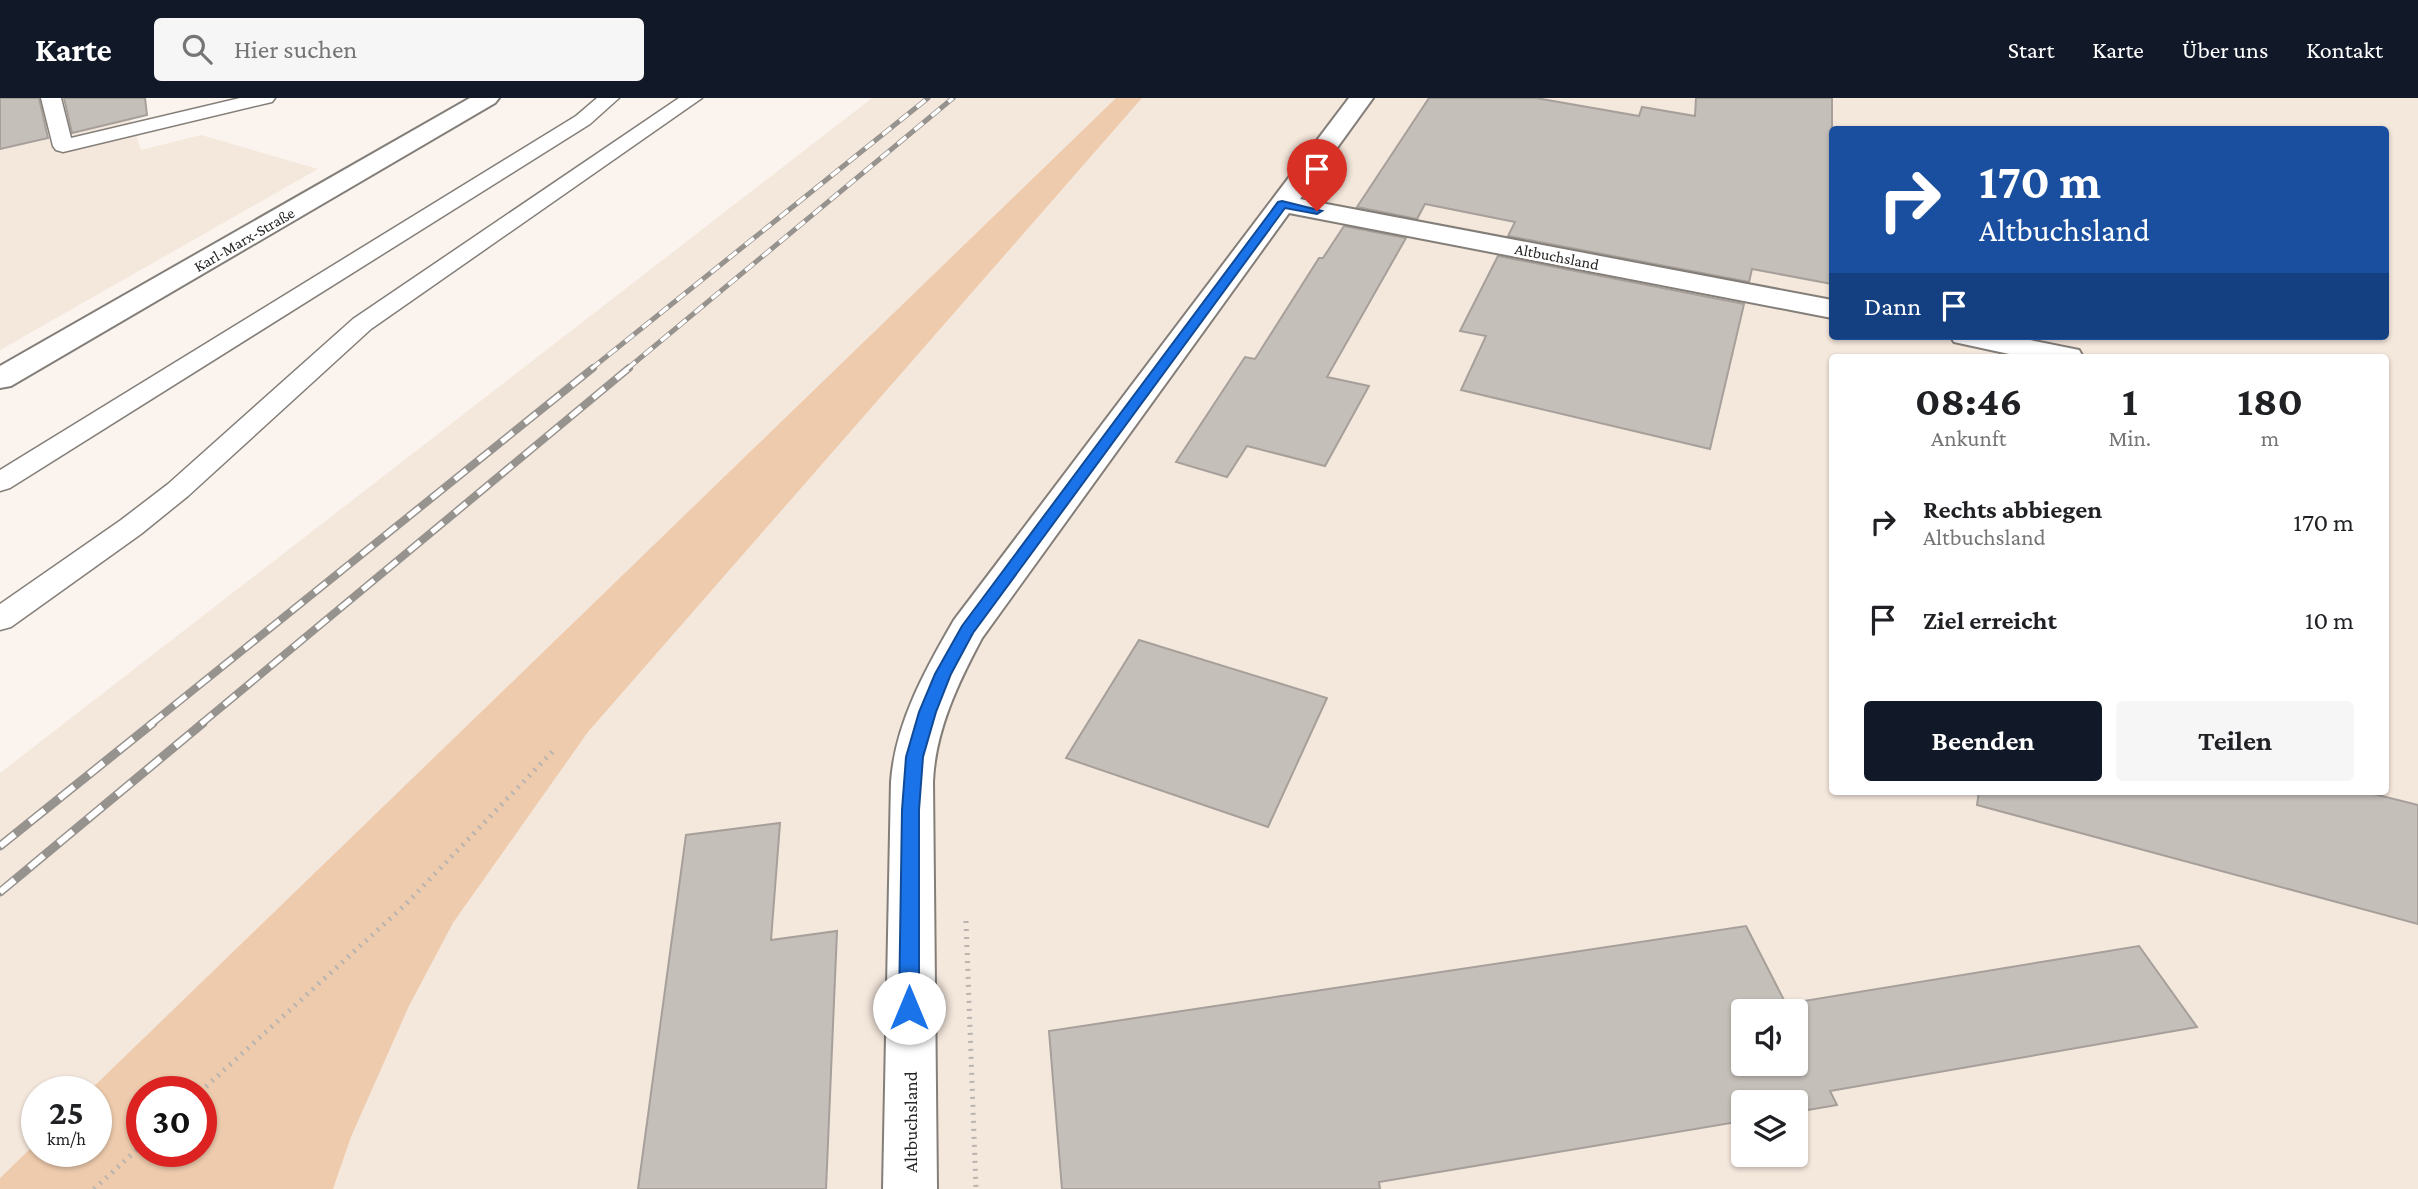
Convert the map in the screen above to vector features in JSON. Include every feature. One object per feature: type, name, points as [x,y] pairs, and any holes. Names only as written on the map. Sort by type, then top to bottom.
[{"type":"street","name":"Karl-Marx-Straße","points":[[0,379],[487,98]]},
{"type":"street","name":"Altbuchsland","points":[[910,1189],[911,810],[915,757],[943,674],[967,630],[1361,98]]},
{"type":"street","name":"Altbuchsland","points":[[1282,204],[1829,308]]},
{"type":"street","points":[[1985,340],[2053,354]]},
{"type":"lane","points":[[51,98],[63,146],[265,98]]},
{"type":"lane","points":[[0,482],[583,120],[609,98]]},
{"type":"lane","points":[[0,620],[131,527],[178,490],[362,324],[692,98]]},
{"type":"path","points":[[217,1076],[404,906],[555,749]]},
{"type":"path","points":[[966,910],[976,1189]]},
{"type":"path","points":[[94,1189],[126,1160]]},
{"type":"shaded area","points":[[0,98],[124,98],[141,150],[201,135],[318,169],[0,350]]},
{"type":"shaded area","points":[[872,98],[1116,98],[105,1076],[21,1076],[21,1158],[0,1178],[0,773]]},
{"type":"shaded area","points":[[1116,98],[1142,98],[588,732],[453,923],[409,1006],[351,1137],[333,1189],[0,1189],[0,1178],[21,1158],[21,1167],[112,1167],[112,1076],[105,1076]]},
{"type":"shaded area","points":[[1142,98],[2418,98],[2418,1189],[333,1189],[351,1137],[409,1006],[453,923],[588,732]]},
{"type":"building","points":[[0,98],[39,98],[48,138],[0,149]]},
{"type":"building","points":[[64,98],[145,98],[147,115],[72,133]]},
{"type":"building","points":[[1429,98],[1536,98],[1639,116],[1642,107],[1695,116],[1696,98],[1832,98],[1832,126],[1829,126],[1829,283],[1752,269],[1749,282],[1508,236],[1515,222],[1425,204],[1417,219],[1357,207]]},
{"type":"building","points":[[1344,226],[1406,238],[1327,377],[1369,386],[1325,466],[1247,446],[1227,477],[1176,462],[1245,357],[1255,359],[1319,258],[1323,258]]},
{"type":"building","points":[[1498,256],[1744,304],[1710,449],[1461,390],[1486,336],[1460,331]]},
{"type":"building","points":[[1139,640],[1327,698],[1268,827],[1066,758]]},
{"type":"building","points":[[1978,795],[2378,795],[2418,805],[2418,924],[1977,805]]},
{"type":"building","points":[[780,823],[771,940],[837,931],[826,1189],[638,1189],[686,835]]},
{"type":"building","points":[[1746,926],[1783,999],[1731,999],[1731,1076],[1808,1076],[1808,1000],[2139,946],[2197,1027],[1830,1091],[1837,1105],[1808,1110],[1808,1090],[1731,1090],[1731,1123],[1379,1182],[1380,1189],[1062,1189],[1049,1031]]},
{"type":"railway","points":[[591,369],[928,98]]},
{"type":"railway","points":[[627,369],[953,98]]},
{"type":"railway","points":[[151,724],[593,368]]},
{"type":"railway","points":[[201,724],[629,368]]},
{"type":"railway","points":[[0,846],[153,723]]},
{"type":"railway","points":[[0,892],[203,723]]},
{"type":"route","points":[[909,1008],[911,810],[915,757],[943,674],[967,630],[1282,204],[1317,211]]}]
